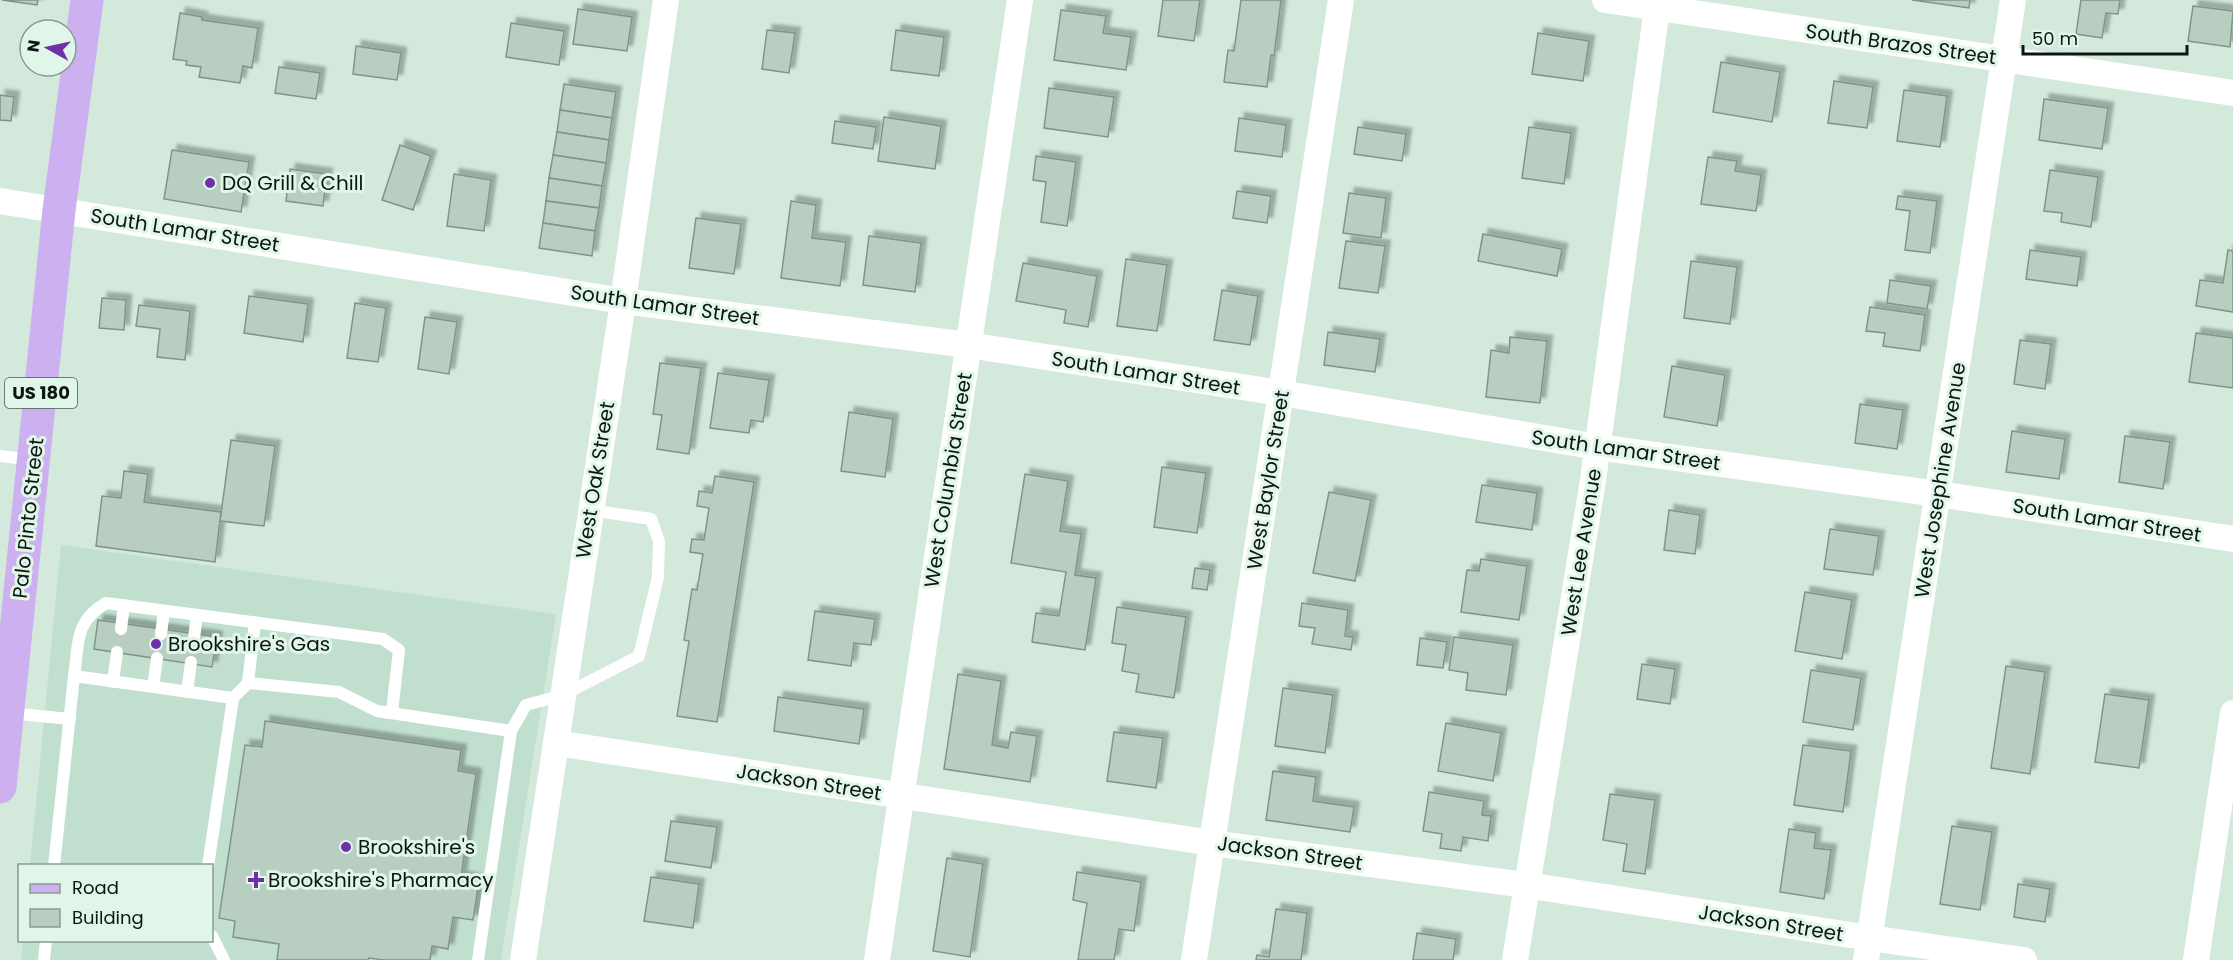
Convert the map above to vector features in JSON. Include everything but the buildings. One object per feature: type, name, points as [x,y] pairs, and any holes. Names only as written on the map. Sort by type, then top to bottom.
[{"type":"main road","name":"Palo Pinto Street","points":[[0,787],[8,713],[6,671],[34,460],[59,210],[87,0]]},
{"type":"street","name":"West Oak Street","points":[[523,960],[666,0]]},
{"type":"street","name":"West Columbia Street","points":[[877,960],[1020,0]]},
{"type":"street","name":"West Baylor Street","points":[[1194,960],[1341,0]]},
{"type":"street","name":"South Brazos Street","points":[[1605,0],[1658,4],[2233,93]]},
{"type":"street","name":"West Josephine Avenue","points":[[1868,949],[2013,0]]},
{"type":"street","name":"West Lee Avenue","points":[[1515,960],[1597,447],[1658,4]]},
{"type":"street","name":"South Lamar Street","points":[[0,201],[623,300],[968,345],[1281,393],[1597,447],[1938,494],[2233,539]]},
{"type":"street","points":[[2196,960],[2233,713]]},
{"type":"street","name":"Jackson Street","points":[[556,743],[1212,843],[1526,885],[1868,949],[2024,960]]},
{"type":"lane","points":[[0,456],[34,460]]},
{"type":"lane","points":[[477,960],[511,731],[526,705],[563,695],[639,656],[658,577],[659,541],[651,519],[590,510]]},
{"type":"lane","points":[[54,864],[81,627],[92,611],[106,603],[383,639],[399,650],[392,712]]},
{"type":"lane","points":[[121,629],[124,605]]},
{"type":"lane","points":[[161,634],[164,610]]},
{"type":"lane","points":[[194,638],[197,615]]},
{"type":"lane","points":[[208,864],[233,698],[248,683],[255,622]]},
{"type":"lane","points":[[113,682],[117,652]]},
{"type":"lane","points":[[153,687],[157,658]]},
{"type":"lane","points":[[187,692],[191,662]]},
{"type":"lane","points":[[74,676],[233,698]]},
{"type":"lane","points":[[248,683],[339,692],[377,711],[511,731]]},
{"type":"lane","points":[[8,713],[70,719]]},
{"type":"lane","points":[[213,938],[224,960]]},
{"type":"lane","points":[[44,960],[46,942]]},
{"type":"shaded area","points":[[61,545],[556,614],[501,960],[21,960],[23,942],[213,942],[213,864],[30,864]]},
{"type":"place","name":"DQ Grill & Chill","points":[[210,183]]},
{"type":"place","name":"Brookshire's Gas","points":[[156,644]]},
{"type":"place","name":"Brookshire's","points":[[346,847]]},
{"type":"place","name":"Brookshire's Pharmacy","points":[[256,880]]}]
